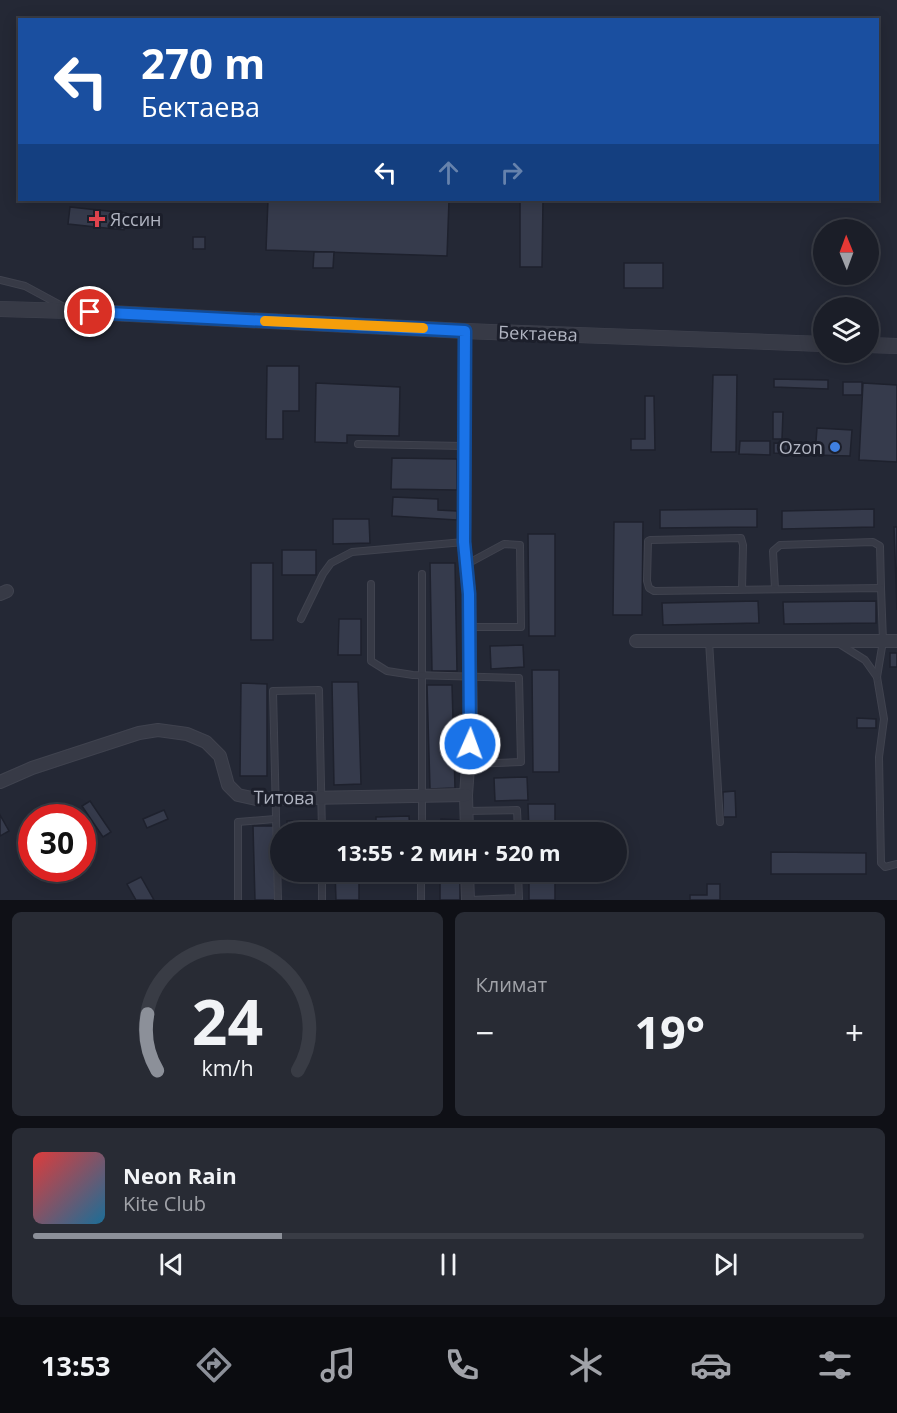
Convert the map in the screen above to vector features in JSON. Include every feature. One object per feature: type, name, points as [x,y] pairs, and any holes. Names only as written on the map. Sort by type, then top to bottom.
[{"type":"street","name":"Бектаева","points":[[0,309],[465,331],[813,344]]},
{"type":"street","points":[[465,331],[464,542],[467,564],[471,724],[466,795],[467,822]]},
{"type":"street","points":[[879,345],[897,346]]},
{"type":"street","points":[[636,641],[897,641]]},
{"type":"street","name":"Титова","points":[[0,782],[32,768],[139,733],[158,730],[188,734],[206,741],[220,756],[228,785],[238,795],[256,799],[466,795]]},
{"type":"street","points":[[468,882],[470,900]]},
{"type":"lane","points":[[0,280],[25,286],[71,311]]},
{"type":"lane","points":[[358,444],[464,446]]},
{"type":"lane","points":[[742,590],[743,545],[741,538],[650,540],[648,542],[647,581],[649,588],[654,591],[742,590],[776,589],[881,588]]},
{"type":"lane","points":[[301,619],[330,563],[352,552],[464,542]]},
{"type":"lane","points":[[776,589],[773,551],[780,544],[873,542],[880,546],[883,641],[877,677],[884,719],[879,757],[881,863],[885,867],[897,864]]},
{"type":"lane","points":[[467,564],[504,544],[520,545],[521,627],[469,627]]},
{"type":"lane","points":[[422,574],[422,822]]},
{"type":"lane","points":[[371,584],[371,661],[387,671],[422,675],[519,678],[521,762],[468,764]]},
{"type":"lane","points":[[710,641],[720,822]]},
{"type":"lane","points":[[837,642],[865,660],[877,677]]},
{"type":"lane","points":[[278,900],[273,691],[318,690],[322,822]]},
{"type":"lane","points":[[467,811],[517,810],[518,822]]},
{"type":"lane","points":[[238,900],[238,822],[275,819]]},
{"type":"lane","points":[[322,882],[322,900]]},
{"type":"lane","points":[[421,900],[422,882]]},
{"type":"lane","points":[[470,900],[519,898],[518,882]]},
{"type":"building","points":[[268,201],[449,201],[447,256],[266,250]]},
{"type":"building","points":[[520,201],[543,201],[542,267],[520,267]]},
{"type":"building","name":"Яссин","points":[[70,207],[126,213],[124,230],[68,224]]},
{"type":"building","points":[[193,237],[205,237],[205,249],[193,249]]},
{"type":"building","points":[[314,252],[334,252],[333,268],[313,268]]},
{"type":"building","points":[[624,263],[663,263],[663,288],[624,288]]},
{"type":"building","points":[[267,366],[299,366],[299,411],[283,411],[283,439],[266,439]]},
{"type":"building","points":[[713,375],[737,375],[736,452],[711,452]]},
{"type":"building","points":[[774,379],[828,380],[828,389],[774,387]]},
{"type":"building","points":[[843,382],[862,382],[862,395],[843,395]]},
{"type":"building","points":[[316,383],[400,387],[399,436],[347,435],[347,443],[315,442]]},
{"type":"building","points":[[863,383],[897,385],[897,462],[859,460]]},
{"type":"building","points":[[645,396],[654,396],[655,450],[631,450],[631,439],[645,439]]},
{"type":"building","points":[[773,412],[783,412],[782,439],[773,439]]},
{"type":"building","points":[[817,428],[852,430],[850,456],[815,455]]},
{"type":"building","points":[[740,441],[770,441],[770,455],[739,454]]},
{"type":"building","points":[[774,443],[812,444],[812,454],[774,453]]},
{"type":"building","points":[[392,458],[457,459],[457,490],[391,489]]},
{"type":"building","points":[[393,497],[438,499],[438,510],[457,511],[457,520],[392,516]]},
{"type":"building","points":[[757,509],[757,527],[660,528],[660,510]]},
{"type":"building","points":[[874,509],[874,527],[782,529],[782,511]]},
{"type":"building","points":[[333,519],[369,519],[370,543],[333,544]]},
{"type":"building","points":[[614,522],[643,522],[642,615],[613,615]]},
{"type":"building","points":[[894,527],[897,527],[897,610]]},
{"type":"building","points":[[528,534],[555,534],[555,636],[529,636]]},
{"type":"building","points":[[282,550],[316,550],[316,575],[282,575]]},
{"type":"building","points":[[251,563],[273,563],[273,640],[251,640]]},
{"type":"building","points":[[430,563],[455,563],[457,671],[432,671]]},
{"type":"building","points":[[758,601],[759,623],[663,625],[662,603]]},
{"type":"building","points":[[876,601],[876,623],[784,624],[783,602]]},
{"type":"building","points":[[339,619],[361,619],[361,655],[338,655]]},
{"type":"building","points":[[523,645],[524,667],[491,669],[490,646]]},
{"type":"building","points":[[890,653],[897,653],[897,667],[890,667]]},
{"type":"building","points":[[532,670],[559,670],[559,772],[533,772]]},
{"type":"building","points":[[332,682],[358,682],[361,784],[334,785]]},
{"type":"building","points":[[241,683],[267,684],[267,776],[240,776]]},
{"type":"building","points":[[427,685],[452,685],[455,788],[430,789]]},
{"type":"building","points":[[857,718],[876,719],[876,728],[857,728]]},
{"type":"building","points":[[527,777],[528,800],[495,801],[494,778]]},
{"type":"building","points":[[735,791],[736,817],[723,817],[723,792]]},
{"type":"building","points":[[528,804],[555,804],[555,822],[529,822]]},
{"type":"building","points":[[96,810],[111,832],[103,837],[96,827]]},
{"type":"building","points":[[164,810],[168,819],[147,828],[143,819]]},
{"type":"building","points":[[0,815],[9,831],[0,836]]},
{"type":"building","points":[[409,816],[409,822],[376,822],[376,817]]},
{"type":"building","points":[[441,819],[461,820],[461,822],[441,822]]},
{"type":"building","points":[[321,820],[321,822],[287,822]]},
{"type":"building","points":[[253,826],[270,826],[270,882],[276,882],[276,900],[255,900]]},
{"type":"building","points":[[771,852],[866,853],[866,874],[771,874]]},
{"type":"building","points":[[141,877],[154,900],[136,900],[127,884]]},
{"type":"building","points":[[335,882],[359,882],[359,900],[336,900]]},
{"type":"building","points":[[440,882],[460,882],[460,900],[440,900]]},
{"type":"building","points":[[529,882],[555,882],[555,900],[529,900]]},
{"type":"building","points":[[707,884],[720,884],[720,900],[690,900],[690,895],[707,895]]},
{"type":"slow traffic","points":[[265,321],[423,328]]},
{"type":"place","name":"Яссин","points":[[97,219]]},
{"type":"place","name":"Ozon","points":[[835,447]]},
{"type":"route","points":[[90,312],[465,331],[464,542],[469,594],[470,744]]}]
